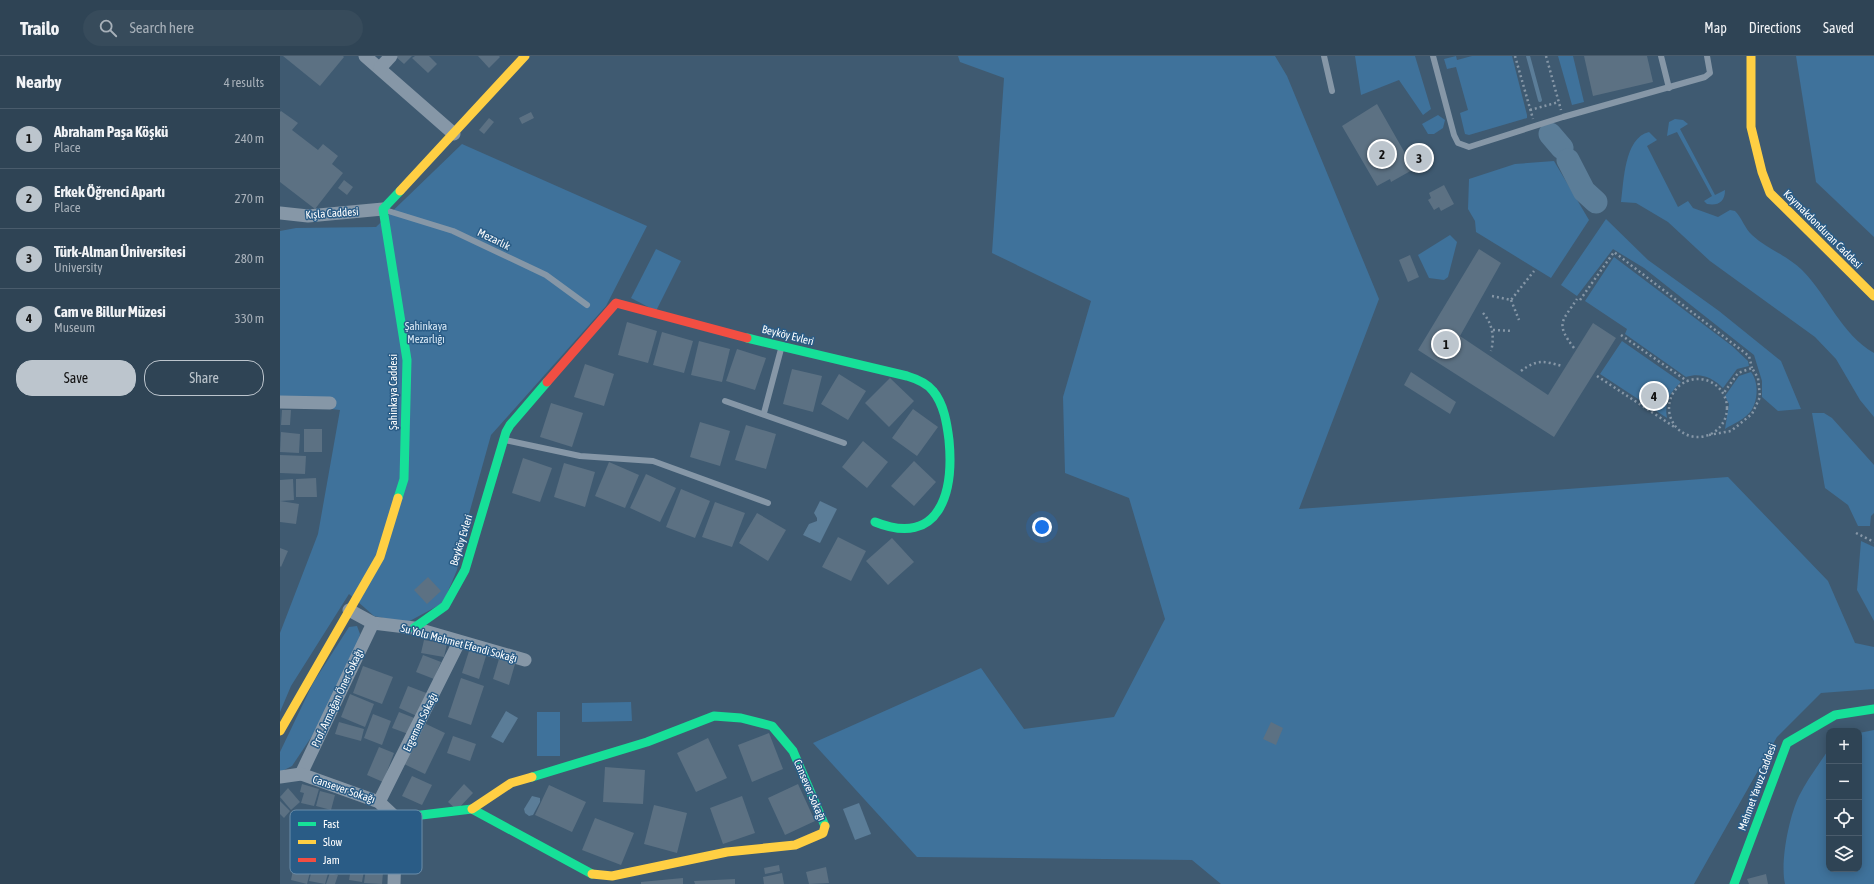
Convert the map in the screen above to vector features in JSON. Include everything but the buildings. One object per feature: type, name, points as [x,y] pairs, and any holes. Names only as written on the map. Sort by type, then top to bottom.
[{"type":"street","points":[[366,56],[454,134]]},
{"type":"street","points":[[380,68],[391,56]]},
{"type":"street","points":[[383,209],[525,56]]},
{"type":"street","name":"Kaymakdonduran Caddesi","points":[[1751,56],[1751,127],[1762,172],[1770,193],[1874,296]]},
{"type":"street","name":"Kışla Caddesi","points":[[280,214],[308,216],[383,209]]},
{"type":"street","name":"Şahinkaya Caddesi","points":[[280,731],[380,557],[404,478],[407,360],[383,209]]},
{"type":"street","name":"Beyköy Evleri","points":[[414,628],[445,606],[465,570],[510,424],[616,303],[782,347],[903,375],[920,381],[934,391],[941,406],[950,438],[950,469],[945,494],[940,508],[926,523],[909,530],[889,528],[875,522]]},
{"type":"street","points":[[280,402],[330,403]]},
{"type":"street","name":"Su Yolu Mehmet Efendi Sokağı","points":[[349,610],[373,623],[414,628],[525,660]]},
{"type":"street","name":"Prof. Armağan Öner Sokağı","points":[[301,774],[373,623]]},
{"type":"street","name":"Ergemen Sokağı","points":[[380,802],[459,642]]},
{"type":"street","name":"Mehmet Yavuz Caddesi","points":[[1734,884],[1786,743],[1835,715],[1874,709]]},
{"type":"street","name":"Cansever Sokağı","points":[[422,815],[472,809],[511,783],[647,742],[714,716],[741,718],[772,726],[793,751],[825,825],[823,833],[795,844],[727,852],[670,866],[612,876],[594,875],[472,809]]},
{"type":"street","name":"Cansever Sokağı","points":[[280,777],[301,774],[380,802],[388,810]]},
{"type":"street","points":[[394,874],[394,884]]},
{"type":"lane","points":[[1324,56],[1332,91]]},
{"type":"lane","points":[[1433,56],[1454,135],[1458,143],[1469,147],[1563,117],[1704,77],[1710,73],[1707,56]]},
{"type":"lane","points":[[1661,56],[1669,88]]},
{"type":"lane","name":"Mezarlık","points":[[383,209],[453,231],[546,276],[587,305]]},
{"type":"lane","points":[[764,413],[782,347]]},
{"type":"lane","points":[[725,401],[764,413],[844,443]]},
{"type":"lane","points":[[504,440],[580,456],[653,461],[768,503]]},
{"type":"path","points":[[1515,56],[1534,126]]},
{"type":"path","points":[[1546,56],[1563,117]]},
{"type":"path","points":[[1530,110],[1559,102]]},
{"type":"path","points":[[1574,348],[1562,330],[1562,322],[1614,252],[1749,356],[1752,368],[1758,378],[1760,397],[1752,414],[1731,431],[1703,436],[1693,436],[1684,433],[1676,428],[1671,420],[1669,401],[1676,389],[1687,381],[1697,379],[1706,380],[1715,384],[1723,394],[1727,410],[1724,419],[1716,430],[1703,436]]},
{"type":"path","points":[[1511,300],[1534,271]]},
{"type":"path","points":[[1492,296],[1511,300]]},
{"type":"path","points":[[1511,300],[1519,320]]},
{"type":"path","points":[[1483,312],[1493,330],[1491,351]]},
{"type":"path","points":[[1493,330],[1513,331]]},
{"type":"path","points":[[1621,335],[1687,381]]},
{"type":"path","points":[[1521,371],[1537,362],[1546,362],[1562,366]]},
{"type":"path","points":[[1723,394],[1738,373],[1752,368]]},
{"type":"path","points":[[1597,376],[1684,433]]},
{"type":"path","points":[[1856,533],[1874,542]]},
{"type":"green space","points":[[958,56],[1275,56],[1287,76],[1379,299],[1299,509],[1728,477],[1828,581],[1855,643],[1874,647],[1874,689],[1821,693],[1777,737],[1694,884],[1221,884],[1192,860],[917,857],[813,743],[981,668],[1024,729],[1114,717],[1165,619],[1129,498],[1065,473],[1063,397],[1091,301],[992,253],[1004,78],[960,62]]},
{"type":"green space","points":[[1355,56],[1415,56],[1431,109],[1423,115],[1399,80],[1361,95]]},
{"type":"green space","points":[[1456,56],[1457,60],[1472,56],[1512,56],[1527,118],[1469,135],[1465,134],[1460,113],[1468,110],[1456,67],[1447,69],[1444,59]]},
{"type":"green space","points":[[1558,56],[1573,56],[1584,102],[1572,105]]},
{"type":"green space","points":[[1796,56],[1874,56],[1874,237],[1816,182]]},
{"type":"green space","points":[[1438,115],[1445,120],[1443,128],[1434,134],[1428,134],[1422,124]]},
{"type":"green space","points":[[1675,119],[1683,120],[1688,124],[1680,129],[1715,195],[1725,190],[1724,198],[1718,204],[1707,204],[1704,201],[1712,196],[1677,132],[1667,136],[1669,122]]},
{"type":"green space","points":[[1649,132],[1657,140],[1647,146],[1678,207],[1688,201],[1693,208],[1718,217],[1730,210],[1735,211],[1752,235],[1802,270],[1820,291],[1852,336],[1874,353],[1874,417],[1860,400],[1836,359],[1815,337],[1710,261],[1668,222],[1636,203],[1621,202],[1625,172],[1630,151],[1634,143],[1641,136]]},
{"type":"green space","name":"Şahinkaya Mezarlığı","points":[[462,144],[647,226],[606,306],[491,435],[469,514],[457,570],[443,603],[406,623],[374,616],[349,594],[291,686],[280,712],[280,633],[318,534],[340,410],[280,403],[280,231],[296,228],[376,227]]},
{"type":"green space","points":[[1554,161],[1589,220],[1551,278],[1476,232],[1475,221],[1468,209],[1469,179],[1515,164]]},
{"type":"green space","points":[[1606,219],[1648,260],[1719,311],[1781,361],[1801,409],[1778,411],[1762,397],[1762,381],[1754,355],[1644,268],[1613,249],[1577,296],[1561,285]]},
{"type":"green space","points":[[1450,235],[1457,242],[1448,277],[1444,280],[1429,278],[1418,255]]},
{"type":"green space","points":[[656,249],[681,261],[656,311],[631,298]]},
{"type":"green space","points":[[1614,257],[1732,346],[1748,361],[1749,366],[1737,369],[1723,388],[1715,381],[1706,377],[1697,375],[1686,377],[1625,334],[1627,329],[1585,301]]},
{"type":"green space","points":[[1622,341],[1681,382],[1671,394],[1667,403],[1667,418],[1600,374]]},
{"type":"green space","points":[[1751,372],[1754,376],[1757,392],[1753,407],[1746,416],[1725,429],[1729,404],[1725,396],[1739,376]]},
{"type":"green space","points":[[1812,413],[1824,413],[1832,418],[1874,465],[1874,513],[1871,516],[1870,526],[1858,526],[1848,505],[1825,488]]},
{"type":"green space","points":[[1861,541],[1874,547],[1874,621],[1857,590]]},
{"type":"green space","points":[[357,626],[360,634],[357,645],[324,718],[292,766],[280,772],[280,752],[313,683],[349,627]]},
{"type":"green space","points":[[631,702],[632,721],[582,722],[582,703]]},
{"type":"green space","points":[[537,712],[560,712],[560,756],[537,756]]},
{"type":"green space","points":[[1874,730],[1874,884],[1785,884],[1784,864],[1786,840],[1795,805],[1806,784],[1826,754],[1826,872],[1862,872],[1862,732]]},
{"type":"shaded area","points":[[820,501],[837,509],[820,543],[803,535],[809,524],[817,521],[814,513]]},
{"type":"shaded area","points":[[506,711],[518,718],[503,743],[491,737]]},
{"type":"shaded area","points":[[532,796],[540,798],[540,802],[533,815],[529,816],[525,813],[524,809]]},
{"type":"shaded area","points":[[859,803],[871,834],[855,840],[843,809]]},
{"type":"waterway","points":[[1528,56],[1540,100]]},
{"type":"waterway","points":[[1550,134],[1562,148]]},
{"type":"waterway","points":[[1568,160],[1584,191],[1596,202]]},
{"type":"traffic: fast","points":[[398,498],[404,479],[407,360],[383,209],[400,191]]},
{"type":"traffic: fast","points":[[747,338],[907,376],[925,384],[931,388],[937,396],[946,421],[949,440],[949,478],[945,496],[938,510],[928,521],[915,527],[897,528],[875,522]]},
{"type":"traffic: fast","points":[[414,628],[445,606],[465,570],[506,432],[510,425],[547,382]]},
{"type":"traffic: fast","points":[[1734,884],[1787,743],[1835,715],[1874,709]]},
{"type":"traffic: fast","points":[[532,777],[647,742],[714,716],[741,718],[772,726],[793,751],[825,826]]},
{"type":"traffic: fast","points":[[422,815],[472,809],[592,874]]},
{"type":"traffic: slow","points":[[400,191],[525,56]]},
{"type":"traffic: slow","points":[[1751,56],[1751,127],[1762,172],[1770,193],[1874,296]]},
{"type":"traffic: slow","points":[[280,731],[380,557],[398,498]]},
{"type":"traffic: slow","points":[[472,809],[511,783],[532,777]]},
{"type":"traffic: slow","points":[[592,874],[612,876],[727,852],[795,845],[823,833],[825,826]]},
{"type":"traffic: jam","points":[[547,382],[616,303],[747,338]]},
{"type":"place","name":"Erkek Öğrenci Apartı","points":[[1382,154]]},
{"type":"place","name":"Türk-Alman Üniversitesi","points":[[1419,158]]},
{"type":"place","name":"Abraham Paşa Köşkü","points":[[1446,344]]},
{"type":"place","name":"Cam ve Billur Müzesi","points":[[1654,396]]}]
